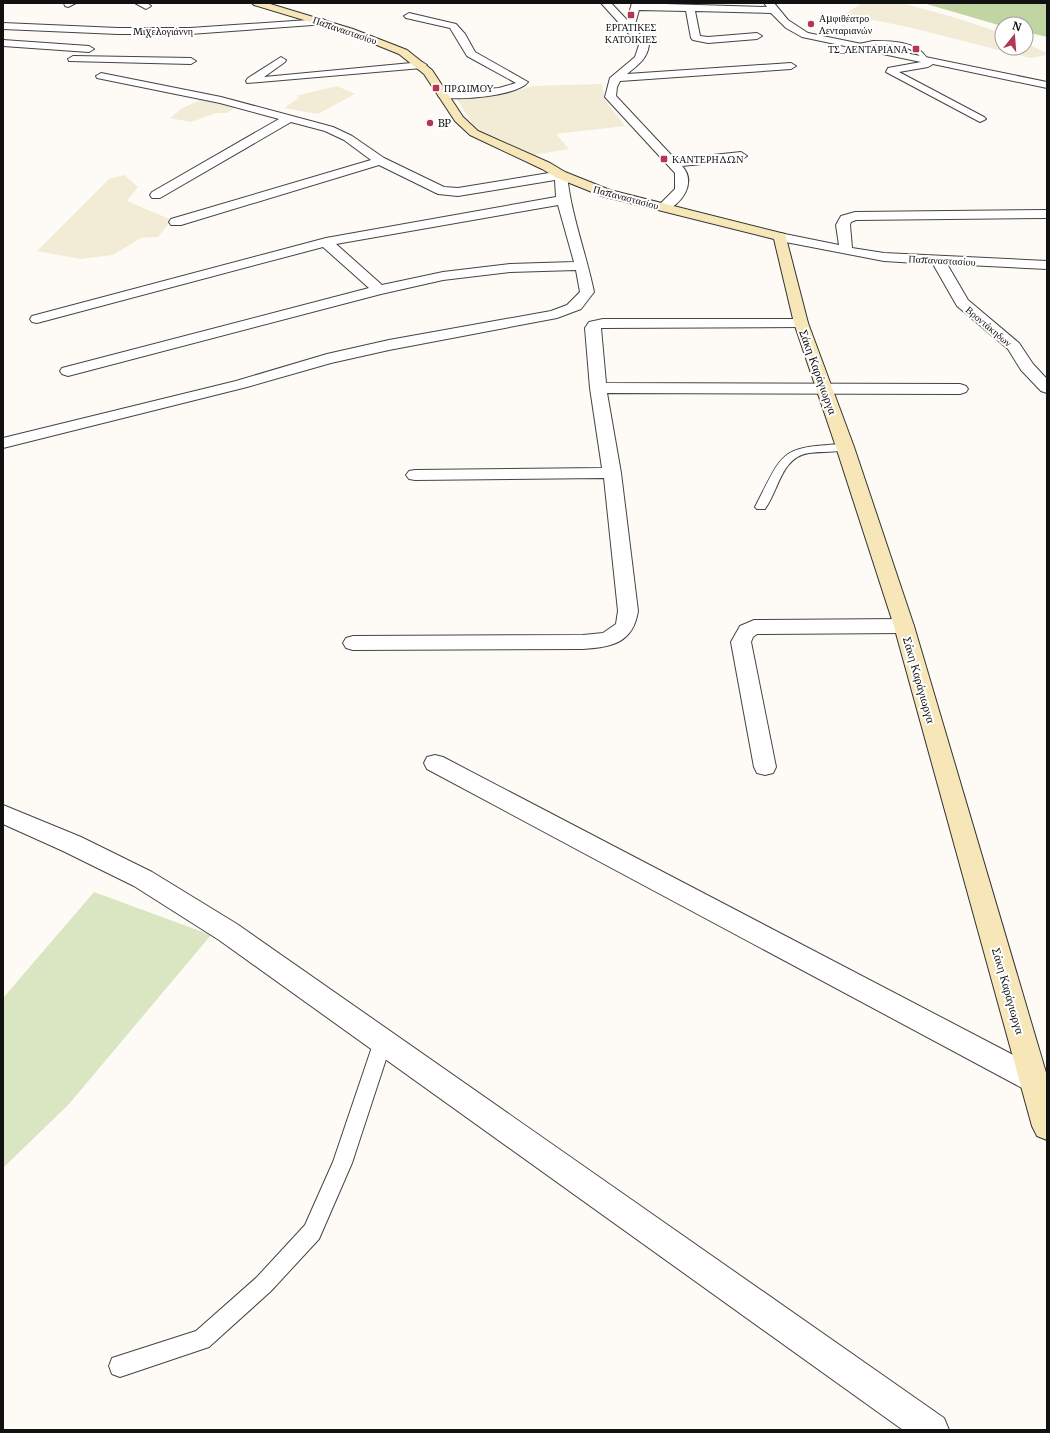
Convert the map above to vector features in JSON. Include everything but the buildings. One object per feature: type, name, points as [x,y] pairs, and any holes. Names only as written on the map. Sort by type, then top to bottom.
[{"type":"street","name":"Παπαναστασίου","points":[[257,3],[323,22],[387,44],[403,52],[428,72],[459,119],[474,133],[561,175],[606,193],[846,252],[884,257],[1047,266]]},
{"type":"street","points":[[606,3],[644,45],[644,52],[639,59],[615,78],[610,88],[610,97],[681,172],[684,182],[680,192],[663,208]]},
{"type":"street","points":[[629,28],[637,5],[690,8],[726,13],[772,6],[783,23],[791,30],[817,39],[924,58],[1047,85]]},
{"type":"street","points":[[690,8],[696,38],[708,40],[734,34],[756,36]]},
{"type":"street","points":[[409,16],[453,26],[460,34],[470,54],[523,82],[519,87],[508,90],[443,95]]},
{"type":"street","name":"Μιχελογιάννη","points":[[3,26],[206,34],[323,22]]},
{"type":"street","points":[[62,64],[118,31]]},
{"type":"street","points":[[3,43],[95,45]]},
{"type":"street","points":[[172,90],[198,50]]},
{"type":"street","points":[[73,58],[191,61]]},
{"type":"street","points":[[221,100],[281,60]]},
{"type":"street","points":[[939,61],[898,69],[891,72],[980,119]]},
{"type":"street","points":[[251,81],[422,66]]},
{"type":"street","points":[[615,78],[791,66]]},
{"type":"street","points":[[3,443],[241,384],[327,359],[389,345],[569,311],[579,305],[587,292],[582,266],[563,200],[561,175],[465,191],[449,192],[436,188],[380,161],[339,133],[221,100],[101,76]]},
{"type":"street","points":[[156,195],[288,119]]},
{"type":"street","points":[[672,163],[741,156]]},
{"type":"street","points":[[176,222],[380,161]]},
{"type":"street","points":[[37,319],[326,242],[563,200]]},
{"type":"street","points":[[846,252],[843,225],[846,219],[855,216],[1047,214]]},
{"type":"street","name":"Σάκη Καράγιωργα","points":[[780,237],[801,322],[845,447],[904,626],[1047,1126]]},
{"type":"street","points":[[326,242],[379,290]]},
{"type":"street","name":"Βροντάκηδων","points":[[937,259],[962,303],[991,325],[1014,346],[1027,367],[1047,388]]},
{"type":"street","points":[[68,371],[379,290],[443,276],[488,269],[582,266]]},
{"type":"street","points":[[353,644],[583,642],[601,641],[615,636],[625,626],[628,612],[612,473],[598,388],[594,325],[603,323],[801,322]]},
{"type":"street","points":[[598,388],[960,389]]},
{"type":"street","points":[[415,475],[612,473]]},
{"type":"street","points":[[765,767],[741,642],[742,635],[746,630],[754,627],[904,626]]},
{"type":"street","points":[[435,763],[1034,1080]]},
{"type":"street","points":[[3,814],[72,844],[143,879],[228,932],[932,1430]]},
{"type":"lane","points":[[761,507],[780,469],[790,456],[810,449],[845,447]]},
{"type":"lane","points":[[120,1366],[202,1340],[264,1284],[312,1232],[342,1163],[383,1041]]},
{"type":"shaded area","points":[[863,3],[902,3],[994,30],[994,49],[912,28],[844,14]]},
{"type":"shaded area","points":[[1034,47],[1047,53],[1047,55],[1030,58],[1022,56],[1034,56]]},
{"type":"shaded area","points":[[602,84],[605,100],[625,126],[556,134],[569,149],[533,155],[491,139],[472,123],[455,96],[515,91],[532,86]]},
{"type":"shaded area","points":[[337,86],[355,94],[318,114],[284,108],[300,97],[295,96]]},
{"type":"shaded area","points":[[202,99],[237,106],[227,113],[216,113],[191,122],[170,118],[181,109]]},
{"type":"shaded area","points":[[124,175],[138,187],[127,201],[172,220],[158,237],[141,238],[113,255],[80,259],[37,251],[109,179]]},
{"type":"green space","points":[[923,3],[1047,3],[1047,37],[1034,34],[1034,16],[994,16],[994,24]]},
{"type":"green space","points":[[94,892],[211,935],[69,1104],[3,1168],[3,998]]},
{"type":"place","name":"ΕΡΓΑΤΙΚΕΣ ΚΑΤΟΙΚΙΕΣ","points":[[631,15]]},
{"type":"place","name":"Αμφιθέατρο Λενταριανών","points":[[811,24]]},
{"type":"place","name":"ΤΣ_ΛΕΝΤΑΡΙΑΝΑ","points":[[916,49]]},
{"type":"place","name":"ΠΡΩΙΜΟΥ","points":[[436,88]]},
{"type":"place","name":"BP","points":[[430,123]]},
{"type":"place","name":"ΚΑΝΤΕΡΗΔΩΝ","points":[[664,159]]}]
